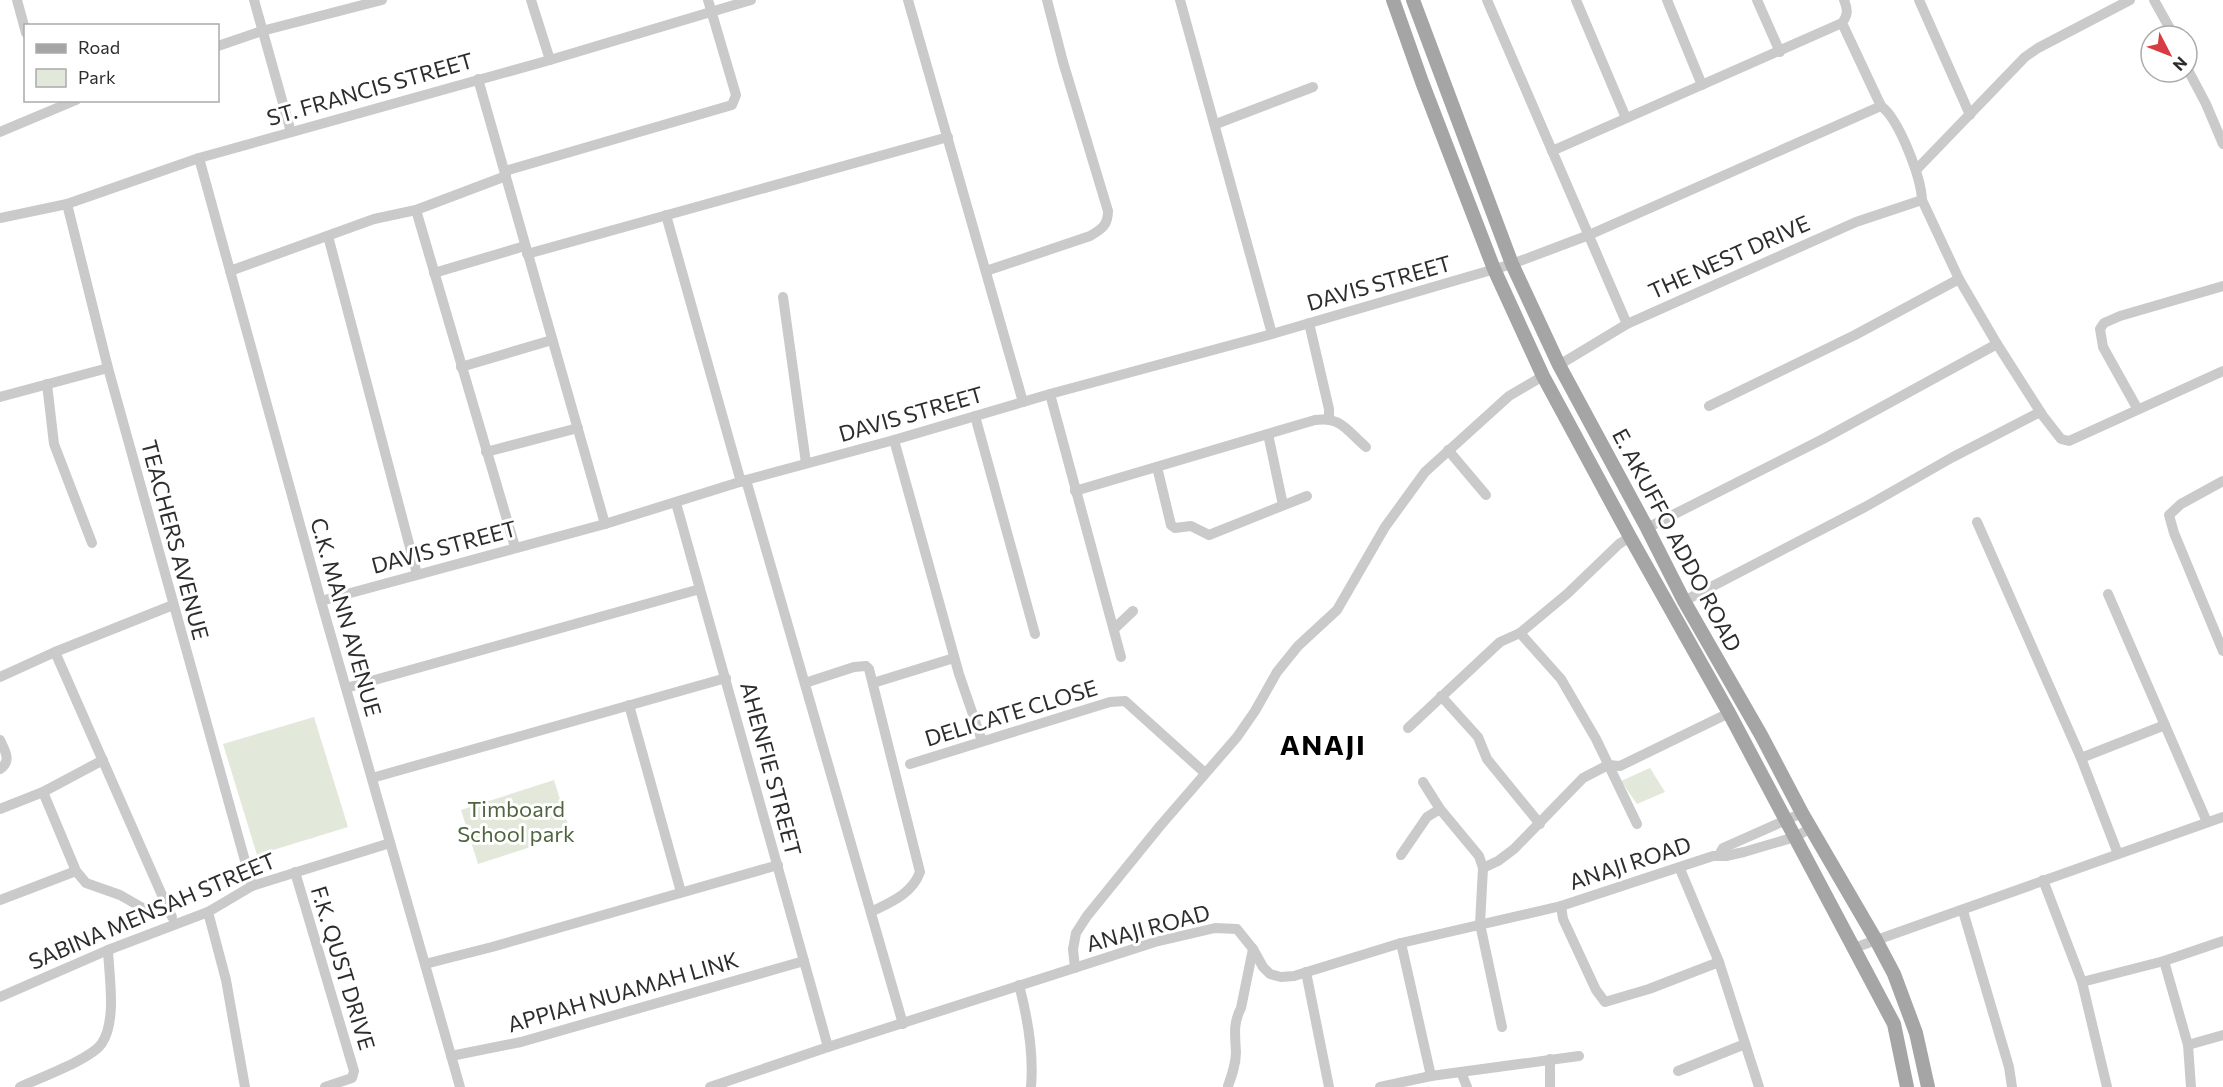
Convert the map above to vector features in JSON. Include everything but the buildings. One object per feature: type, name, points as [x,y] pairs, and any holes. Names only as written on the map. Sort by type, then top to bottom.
[{"type":"main road","name":"E. AKUFFO ADDO ROAD","points":[[1393,0],[1494,269],[1543,376],[1630,537],[1730,713],[1894,1024],[1907,1087]]},
{"type":"main road","name":"E. AKUFFO ADDO ROAD","points":[[1413,0],[1512,264],[1559,365],[1684,601],[1894,974],[1916,1034],[1928,1087]]},
{"type":"street","points":[[16,0],[24,26]]},
{"type":"street","points":[[254,0],[291,132]]},
{"type":"street","points":[[219,46],[262,31],[381,0]]},
{"type":"street","points":[[531,0],[550,60]]},
{"type":"street","name":"ST. FRANCIS STREET","points":[[0,218],[67,204],[199,158],[550,60],[709,6],[751,0]]},
{"type":"street","points":[[908,0],[1023,402]]},
{"type":"street","points":[[986,271],[1090,236],[1102,229],[1108,220],[1108,211],[1063,62],[1047,0]]},
{"type":"street","points":[[1180,0],[1272,334]]},
{"type":"street","points":[[1487,0],[1627,324]]},
{"type":"street","points":[[1576,0],[1626,118]]},
{"type":"street","points":[[1667,0],[1702,84]]},
{"type":"street","points":[[1757,0],[1780,52]]},
{"type":"street","points":[[1552,151],[1842,23],[1847,16],[1844,0]]},
{"type":"street","points":[[1919,0],[1970,115]]},
{"type":"street","points":[[1917,169],[2025,57],[2130,0]]},
{"type":"street","points":[[2154,0],[2167,24]]},
{"type":"street","points":[[230,271],[374,219],[416,210],[505,174],[732,105],[736,95],[709,6]]},
{"type":"street","points":[[1842,23],[1881,105],[1893,118],[1917,169],[1922,200],[1959,279],[2040,412],[2061,439],[2069,441],[2137,408],[2223,371]]},
{"type":"street","points":[[478,79],[606,524]]},
{"type":"street","points":[[2195,84],[2223,144]]},
{"type":"street","points":[[1216,124],[1313,87]]},
{"type":"street","points":[[0,132],[71,102]]},
{"type":"street","name":"DAVIS STREET","points":[[321,602],[606,524],[806,463],[1272,334],[1512,264],[1589,236],[1881,105]]},
{"type":"street","points":[[434,273],[666,215],[948,137]]},
{"type":"street","name":"C.K. MANN AVENUE","points":[[199,158],[321,602],[460,1087]]},
{"type":"street","name":"THE NEST DRIVE","points":[[1559,365],[1627,324],[1856,222],[1922,200]]},
{"type":"street","name":"TEACHERS AVENUE","points":[[67,204],[108,368],[252,886]]},
{"type":"street","points":[[416,210],[515,548]]},
{"type":"street","points":[[666,215],[805,683],[903,1024]]},
{"type":"street","points":[[328,236],[417,574]]},
{"type":"street","points":[[1709,406],[1855,335],[1959,279]]},
{"type":"street","points":[[2137,408],[2103,347],[2100,329],[2104,323],[2120,316],[2223,286]]},
{"type":"street","points":[[783,297],[806,463]]},
{"type":"street","points":[[1309,323],[1329,418]]},
{"type":"street","points":[[461,367],[552,340]]},
{"type":"street","points":[[1647,528],[1823,439],[1997,344]]},
{"type":"street","points":[[0,397],[108,368]]},
{"type":"street","points":[[1075,968],[1073,949],[1076,933],[1086,916],[1237,737],[1277,672],[1298,646],[1337,610],[1385,527],[1425,472],[1509,396],[1543,376]]},
{"type":"street","points":[[47,384],[54,444],[92,543]]},
{"type":"street","points":[[1050,394],[1121,657]]},
{"type":"street","points":[[1684,601],[1865,507],[1953,457],[2040,412]]},
{"type":"street","points":[[975,416],[1035,634]]},
{"type":"street","points":[[1075,491],[1315,420],[1329,418],[1336,421],[1366,447]]},
{"type":"street","points":[[486,452],[578,428]]},
{"type":"street","points":[[1268,434],[1283,505]]},
{"type":"street","points":[[894,440],[954,658],[982,741]]},
{"type":"street","points":[[1449,450],[1486,495]]},
{"type":"street","points":[[1157,467],[1171,525],[1175,528],[1191,526],[1209,535],[1307,495]]},
{"type":"street","points":[[2223,481],[2181,504],[2169,515],[2177,542],[2223,651]]},
{"type":"street","name":"AHENFIE STREET","points":[[676,503],[828,1047]]},
{"type":"street","points":[[1977,522],[2081,759],[2118,854]]},
{"type":"street","points":[[1408,728],[1500,642],[1520,633],[1567,594],[1619,544],[1630,537]]},
{"type":"street","points":[[346,688],[700,588]]},
{"type":"street","points":[[2108,594],[2207,822]]},
{"type":"street","points":[[0,677],[55,652],[173,605]]},
{"type":"street","points":[[1114,629],[1133,611]]},
{"type":"street","points":[[1520,633],[1561,679],[1596,739],[1637,824]]},
{"type":"street","points":[[55,652],[169,911],[177,924]]},
{"type":"street","points":[[873,683],[954,658]]},
{"type":"street","points":[[805,683],[854,667],[866,666],[869,669],[920,872],[916,883],[901,896],[871,912]]},
{"type":"street","points":[[372,778],[726,678]]},
{"type":"street","points":[[1441,696],[1478,737],[1486,759],[1540,824]]},
{"type":"street","name":"DELICATE CLOSE","points":[[910,764],[1110,702],[1125,701],[1205,773]]},
{"type":"street","points":[[629,705],[681,892]]},
{"type":"street","points":[[1483,868],[1498,861],[1514,849],[1583,778],[1608,765],[1620,766],[1730,713]]},
{"type":"street","points":[[2081,759],[2166,725]]},
{"type":"street","points":[[0,740],[8,759],[0,769]]},
{"type":"street","points":[[0,809],[43,792],[103,760]]},
{"type":"street","points":[[1423,782],[1440,809],[1479,856],[1483,868],[1480,924],[1503,1027]]},
{"type":"street","points":[[43,792],[76,871],[86,883],[120,895],[148,911],[169,911]]},
{"type":"street","points":[[1401,855],[1427,817],[1440,809]]},
{"type":"street","name":"ANAJI ROAD","points":[[1719,855],[1723,848],[1802,813]]},
{"type":"street","points":[[1854,948],[2223,817]]},
{"type":"street","name":"ANAJI ROAD","points":[[710,1087],[722,1085],[828,1047],[1155,942],[1215,928],[1237,929],[1253,949],[1263,967],[1270,974],[1281,977],[1306,972],[1401,943],[1561,906],[1719,855],[1731,855],[1795,837],[1811,828]]},
{"type":"street","name":"SABINA MENSAH STREET","points":[[0,997],[108,950],[208,912],[252,886],[390,843]]},
{"type":"street","points":[[425,964],[777,866]]},
{"type":"street","points":[[1680,868],[1719,962],[1759,1087]]},
{"type":"street","points":[[0,900],[76,871]]},
{"type":"street","name":"F.K. QUST DRIVE","points":[[295,872],[354,1075],[348,1080],[325,1087]]},
{"type":"street","points":[[2043,880],[2082,982],[2107,1087]]},
{"type":"street","points":[[1561,906],[1563,919],[1596,990],[1605,1002],[1649,989],[1719,962]]},
{"type":"street","points":[[1963,911],[2009,1067],[2012,1087]]},
{"type":"street","points":[[208,912],[225,980],[245,1087]]},
{"type":"street","points":[[2082,982],[2164,961],[2223,941]]},
{"type":"street","points":[[1401,943],[1431,1076]]},
{"type":"street","points":[[1228,1086],[1235,1064],[1236,1016],[1241,1008],[1253,949]]},
{"type":"street","points":[[20,1087],[79,1060],[102,1043],[106,1036],[110,1013],[108,950]]},
{"type":"street","name":"APPIAH NUAMAH LINK","points":[[451,1056],[521,1042],[804,961]]},
{"type":"street","points":[[2164,961],[2188,1045],[2192,1087]]},
{"type":"street","points":[[1306,972],[1329,1087]]},
{"type":"street","points":[[1019,985],[1030,1029],[1032,1071],[1030,1087]]},
{"type":"street","points":[[2188,1045],[2223,1035]]},
{"type":"street","points":[[1678,1071],[1746,1044]]},
{"type":"street","points":[[1380,1087],[1431,1076],[1579,1056]]},
{"type":"street","points":[[1550,1059],[1550,1087]]},
{"type":"street","points":[[1461,1072],[1467,1087]]},
{"type":"green space","points":[[314,717],[348,827],[257,855],[223,744]]},
{"type":"green space","points":[[1650,768],[1665,792],[1637,804],[1621,781]]},
{"type":"green space","name":"Timboard School park","points":[[554,780],[571,834],[478,864],[461,810]]},
{"type":"district","name":"ANAJI","points":[[1323,745]]}]
